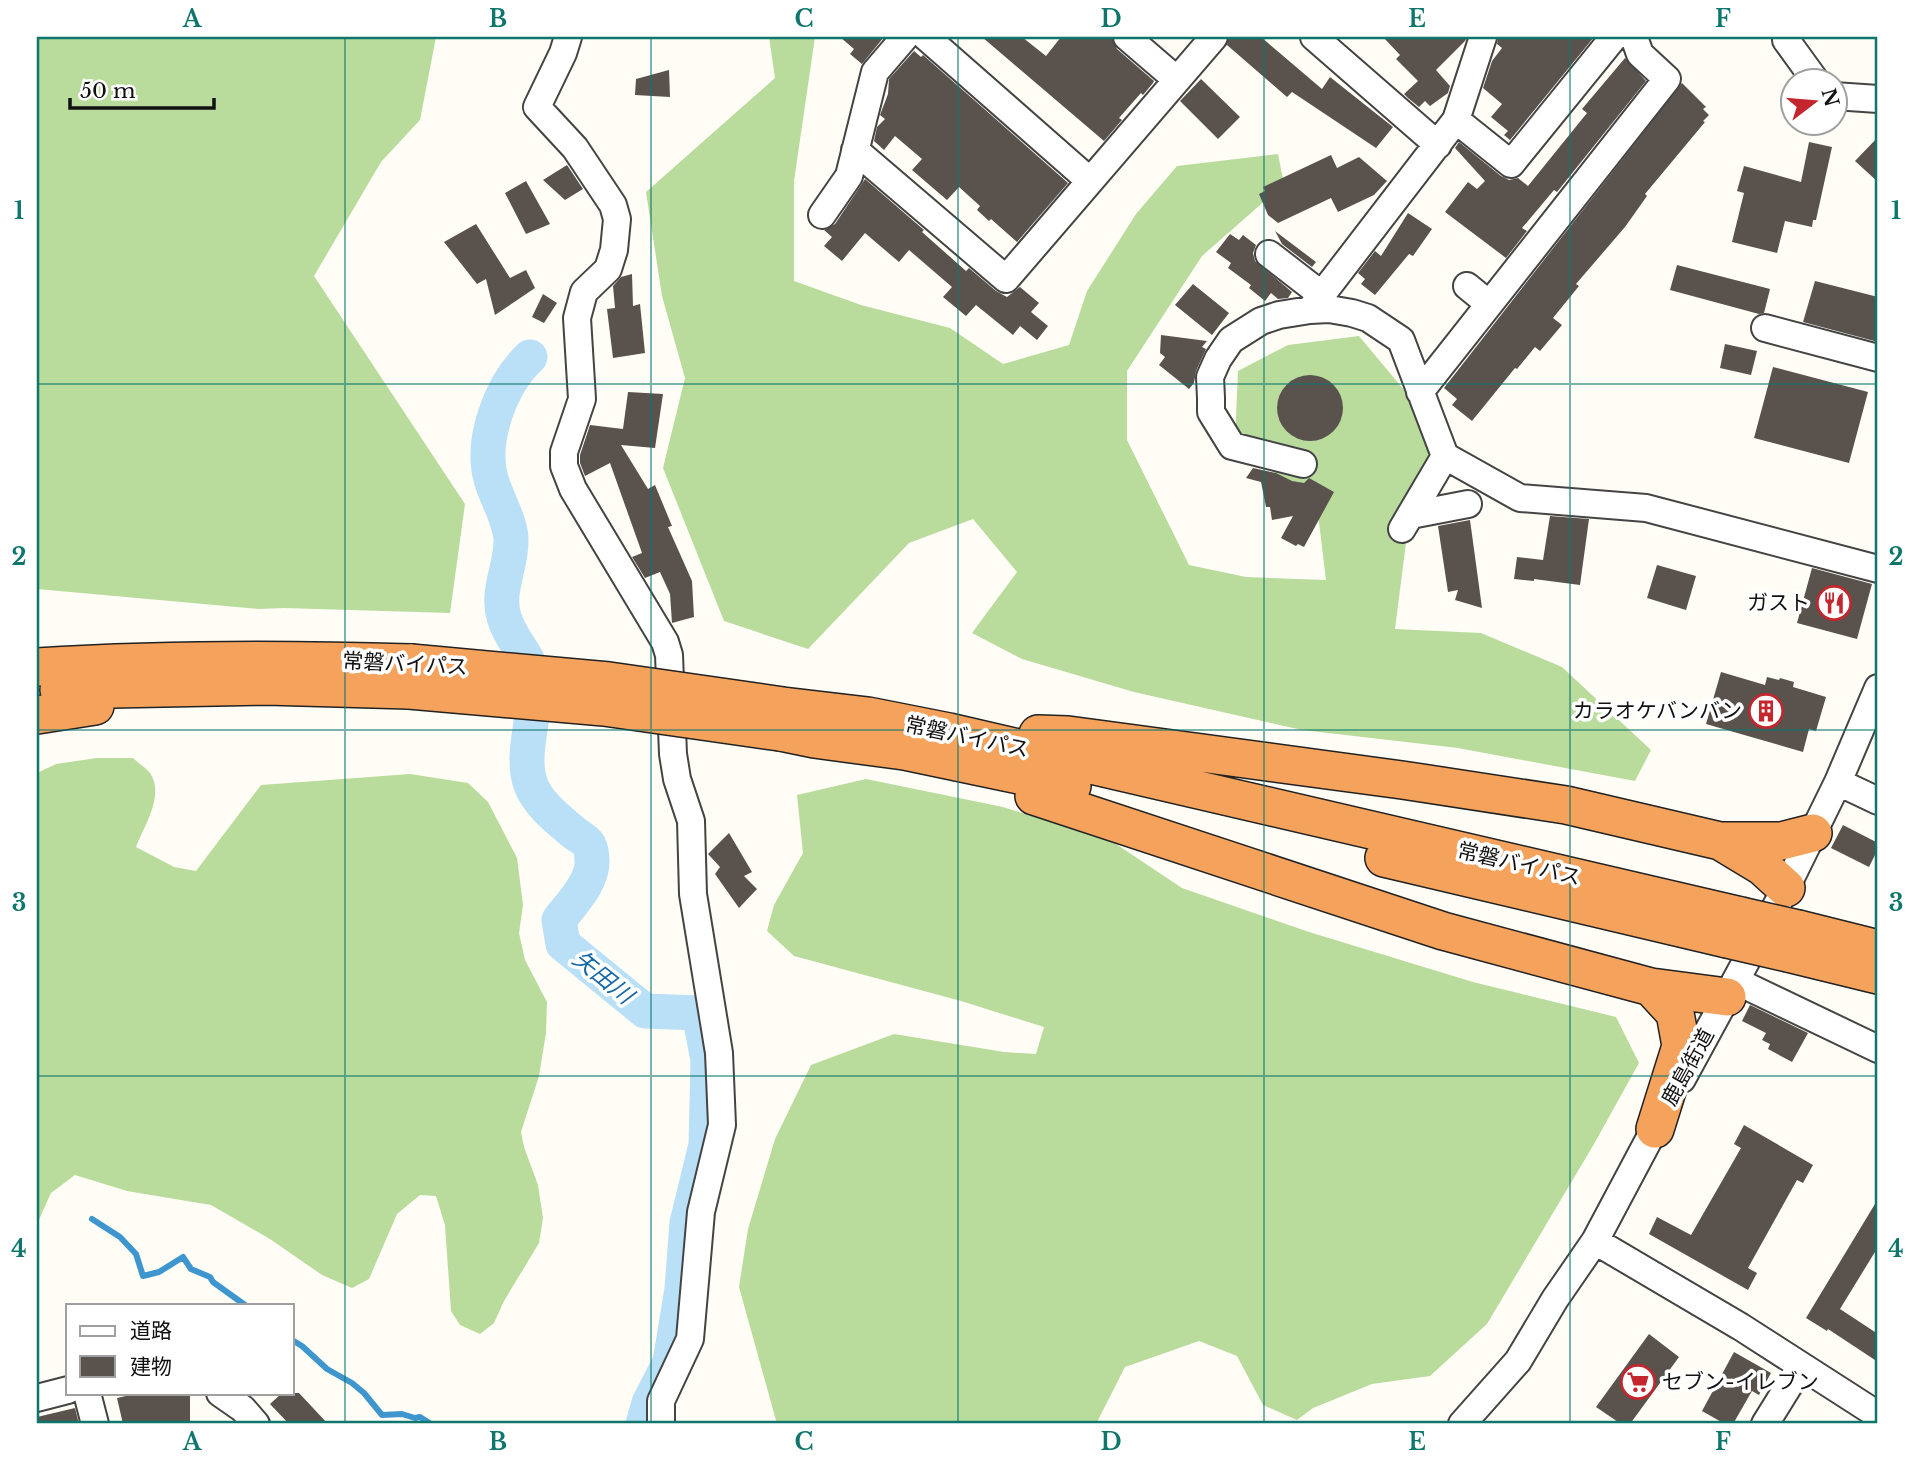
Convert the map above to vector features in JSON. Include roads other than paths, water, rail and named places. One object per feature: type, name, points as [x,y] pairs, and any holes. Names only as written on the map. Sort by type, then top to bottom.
[{"type":"highway","points":[[37,654],[109,653],[262,672]]},
{"type":"highway","name":"常磐バイパス","points":[[37,667],[111,662],[262,672],[609,681],[904,751],[984,766],[1287,835],[1793,941],[1878,948]]},
{"type":"highway","points":[[37,715],[262,672]]},
{"type":"highway","name":"常磐バイパス","points":[[37,692],[262,672]]},
{"type":"highway","name":"常磐バイパス","points":[[792,725],[868,716],[949,732],[1734,928]]},
{"type":"highway","points":[[792,725],[898,766],[1047,799],[1443,931],[1651,986],[1732,989]]},
{"type":"highway","points":[[949,732],[1068,735],[1402,780],[1566,806],[1720,841],[1782,841],[1814,833]]},
{"type":"highway","points":[[1720,841],[1762,867],[1786,888]]},
{"type":"highway","name":"常磐バイパス","points":[[1793,941],[1878,975]]},
{"type":"highway","points":[[1651,986],[1675,1013],[1681,1046],[1655,1129]]},
{"type":"street","points":[[568,37],[537,107],[575,148],[613,205],[617,231],[608,269],[584,292],[579,304],[577,318],[582,399],[566,442],[564,466],[573,489],[665,642],[669,655],[673,754],[677,779],[691,821],[694,903],[719,1053],[722,1125],[701,1212],[690,1339],[661,1401],[661,1424]]},
{"type":"street","points":[[822,215],[849,176],[875,72],[905,37]]},
{"type":"street","points":[[926,37],[1090,181]]},
{"type":"street","points":[[1127,37],[1177,80]]},
{"type":"street","points":[[855,150],[1006,279],[1214,37]]},
{"type":"street","points":[[1303,464],[1232,446],[1211,412],[1210,377],[1231,340],[1246,329],[1316,302],[1456,120],[1483,37]]},
{"type":"street","points":[[1456,120],[1511,164],[1614,37]]},
{"type":"street","points":[[1420,392],[1667,79],[1640,54],[1634,37]]},
{"type":"street","points":[[1321,39],[1438,145]]},
{"type":"street","points":[[1786,40],[1805,66]]},
{"type":"street","points":[[1848,97],[1878,99]]},
{"type":"street","points":[[1269,254],[1316,302],[1329,309],[1368,318],[1390,330],[1401,340],[1445,456],[1520,498],[1646,508],[1878,569]]},
{"type":"street","points":[[1467,286],[1489,304]]},
{"type":"street","points":[[1765,328],[1878,358]]},
{"type":"street","points":[[1445,456],[1407,522],[1468,505]]},
{"type":"street","name":"鹿島街道","points":[[1462,1424],[1518,1361],[1555,1299],[1595,1241],[1786,888],[1838,782],[1878,688]]},
{"type":"street","points":[[1838,782],[1878,801]]},
{"type":"street","points":[[1732,989],[1792,1009],[1878,1049]]},
{"type":"street","points":[[1595,1241],[1741,1327],[1878,1415]]},
{"type":"street","points":[[1765,1424],[1801,1366]]},
{"type":"street","points":[[37,1398],[66,1391]]},
{"type":"street","points":[[87,1394],[95,1424]]},
{"type":"street","points":[[221,1394],[243,1409],[256,1424]]},
{"type":"waterway","name":"矢田川","points":[[530,357],[502,397],[491,430],[488,464],[511,539],[502,597],[504,617],[532,670],[534,679],[534,705],[527,760],[531,785],[543,805],[586,841],[591,853],[589,877],[559,920],[563,944],[645,1011],[699,1013],[708,1060],[706,1145],[687,1223],[682,1289],[670,1362],[649,1403],[643,1424]]},
{"type":"waterway","points":[[92,1219],[120,1237],[136,1254],[143,1276],[159,1272],[183,1257],[191,1269],[210,1277],[244,1304]]},
{"type":"waterway","points":[[294,1341],[327,1369],[364,1393],[382,1415],[420,1417],[431,1424]]},
{"type":"place","name":"ガスト","points":[[1834,603]]},
{"type":"place","name":"カラオケバンバン","points":[[1766,711]]},
{"type":"place","name":"セブン-イレブン","points":[[1638,1382]]}]
